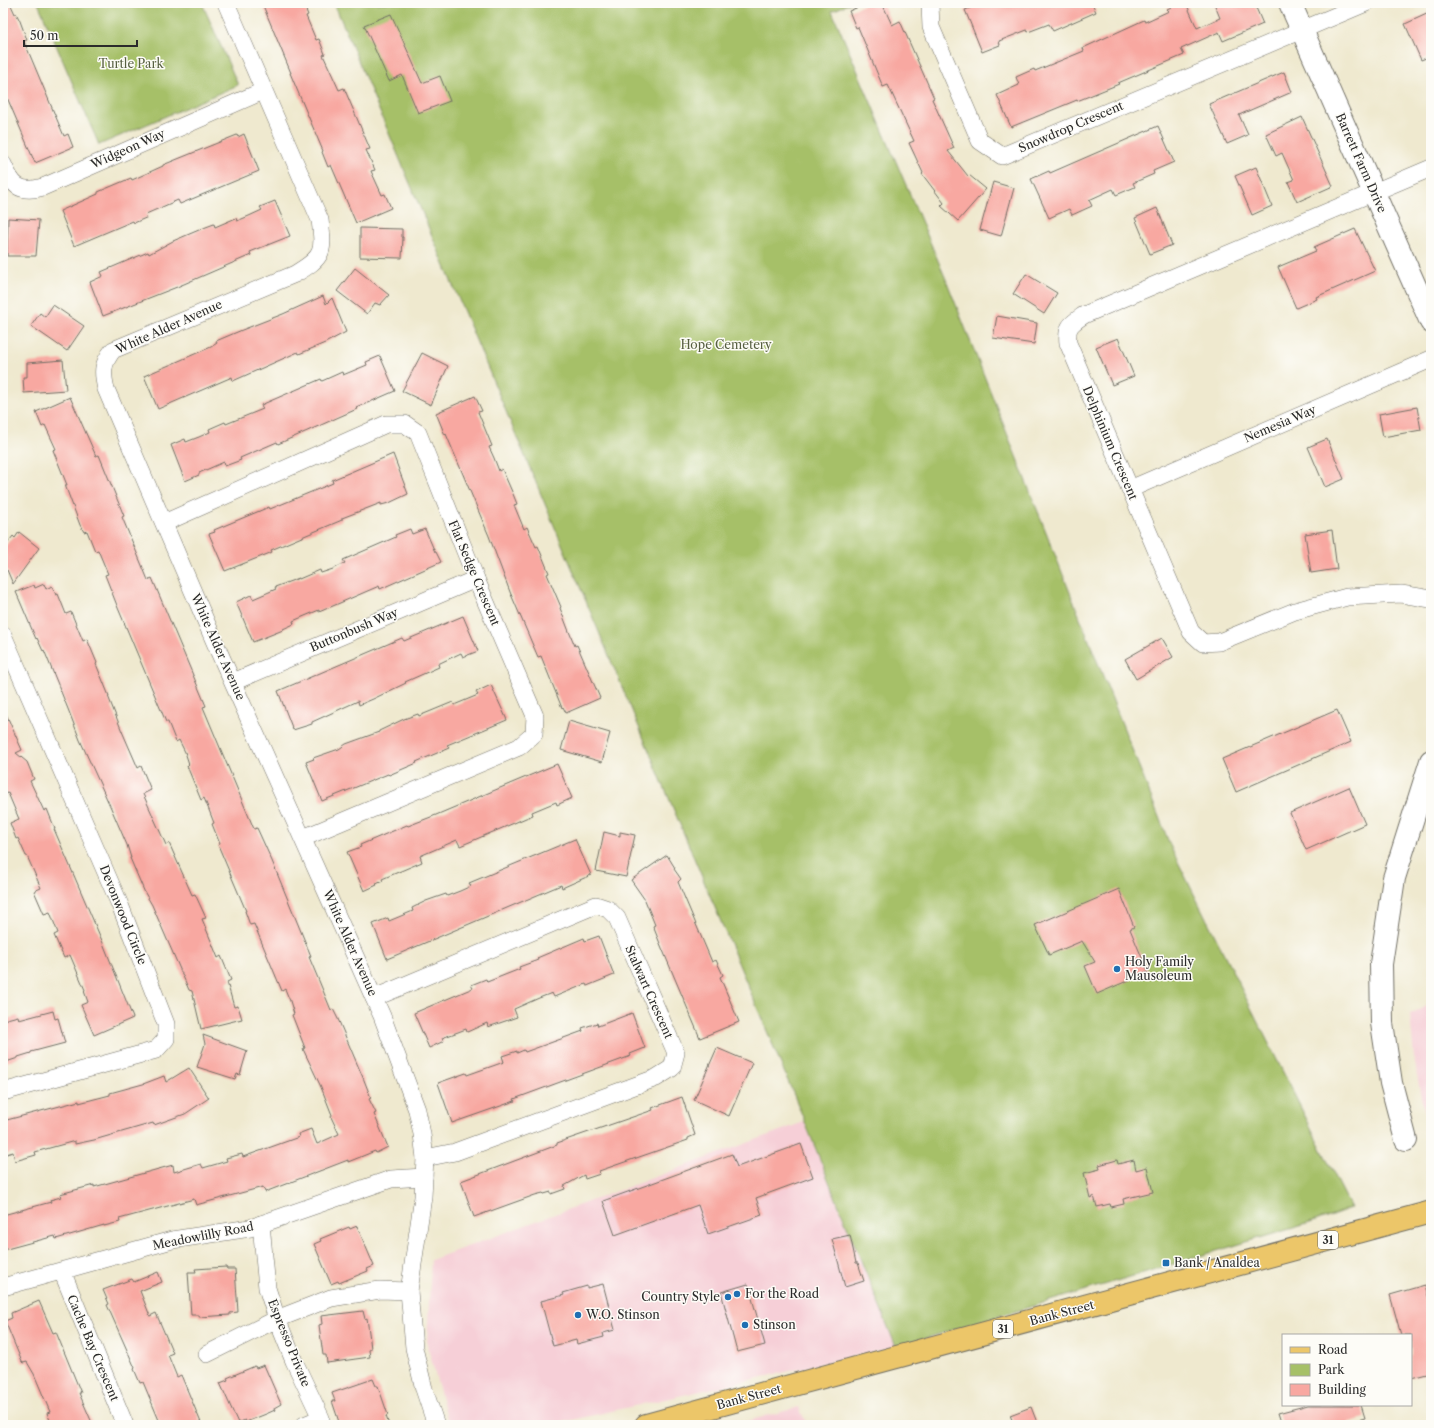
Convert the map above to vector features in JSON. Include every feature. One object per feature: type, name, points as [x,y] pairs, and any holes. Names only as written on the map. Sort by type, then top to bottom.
[{"type":"main road","name":"Bank Street","points":[[646,1425],[1431,1212]]},
{"type":"street","name":"White Alder Avenue","points":[[226,3],[320,220],[322,238],[320,254],[311,264],[295,274],[113,350],[105,362],[103,376],[106,389],[232,682],[382,1016],[417,1110],[422,1134],[424,1177],[423,1197],[409,1291],[414,1348],[424,1389],[436,1425]]},
{"type":"street","name":"Snowdrop Crescent","points":[[932,3],[930,5],[931,27],[980,141],[1002,156],[1302,30]]},
{"type":"street","name":"Barrett Farm Drive","points":[[1290,3],[1431,322]]},
{"type":"street","points":[[1302,30],[1366,3]]},
{"type":"street","name":"Widgeon Way","points":[[3,164],[13,183],[23,190],[31,191],[263,91]]},
{"type":"street","name":"Delphinium Crescent","points":[[1431,168],[1084,315],[1070,325],[1066,333],[1068,343],[1191,632],[1203,643],[1218,642],[1295,611],[1347,597],[1400,594],[1431,599]]},
{"type":"street","name":"Nemesia Way","points":[[1130,489],[1431,359]]},
{"type":"street","name":"Flat Sedge Crescent","points":[[164,522],[386,424],[405,424],[418,433],[476,579],[535,716],[534,734],[519,747],[302,838]]},
{"type":"street","name":"Buttonbush Way","points":[[232,682],[476,579]]},
{"type":"street","name":"Devonwood Circle","points":[[3,634],[120,905],[166,1024],[166,1039],[156,1050],[3,1092]]},
{"type":"street","points":[[1406,1140],[1390,1083],[1382,1023],[1381,964],[1394,878],[1431,761]]},
{"type":"street","name":"Stalwart Crescent","points":[[374,998],[596,905],[608,909],[617,918],[676,1054],[672,1068],[656,1078],[455,1152],[424,1158]]},
{"type":"street","name":"Meadowlilly Road","points":[[3,1287],[62,1272],[172,1240],[250,1228],[391,1179],[424,1177]]},
{"type":"street","name":"Espresso Private","points":[[261,1224],[267,1288],[277,1319],[294,1360],[321,1418],[304,1425]]},
{"type":"street","name":"Cache Bay Crescent","points":[[62,1272],[125,1425]]},
{"type":"street","points":[[207,1354],[277,1319],[331,1298],[380,1290],[409,1291]]},
{"type":"shaded area","points":[[1431,1004],[1431,1134],[1421,1097],[1414,1057],[1410,1015]]},
{"type":"shaded area","points":[[804,1122],[896,1347],[550,1425],[449,1425],[427,1344],[431,1260]]},
{"type":"shaded area","points":[[799,1407],[807,1425],[733,1425]]},
{"type":"green space","name":"Turtle Park","points":[[38,3],[202,3],[238,85],[99,145]]},
{"type":"green space","name":"Hope Cemetery","points":[[334,3],[851,3],[832,11],[945,277],[1172,850],[1351,1208],[1310,1223],[896,1347],[796,1100]]},
{"type":"building","points":[[3,3],[10,3],[20,21],[27,40],[24,41],[55,115],[64,136],[68,134],[73,147],[35,163],[3,88]]},
{"type":"building","points":[[262,3],[303,3],[308,15],[306,16],[316,40],[319,39],[325,54],[323,55],[339,90],[344,88],[370,149],[366,150],[375,170],[371,171],[382,195],[385,194],[391,208],[356,223],[331,165],[328,167],[322,152],[323,151]]},
{"type":"building","points":[[868,3],[882,3],[892,25],[900,21],[954,148],[948,151],[968,176],[969,175],[986,189],[958,221],[941,206],[944,203],[922,174],[923,173],[909,143],[914,141],[888,85],[883,87],[858,27],[856,28],[849,11]]},
{"type":"building","points":[[983,3],[1092,3],[1096,12],[1053,31],[1049,24],[1028,32],[1027,30],[999,41],[1000,45],[982,52],[965,10]]},
{"type":"building","points":[[1180,3],[1186,3],[1197,28],[1220,18],[1214,3],[1254,3],[1263,24],[1223,41],[1219,32],[1181,49],[1184,55],[1118,83],[1119,84],[1011,127],[997,95],[1019,85],[1016,77],[1084,51],[1083,48],[1144,20],[1145,22],[1169,11],[1167,9]]},
{"type":"building","points":[[1431,12],[1431,56],[1421,60],[1405,24]]},
{"type":"building","points":[[391,14],[422,83],[440,76],[450,101],[418,113],[402,75],[389,81],[364,25]]},
{"type":"building","points":[[1284,72],[1292,92],[1239,115],[1248,135],[1227,144],[1209,104]]},
{"type":"building","points":[[1302,117],[1333,186],[1297,202],[1288,182],[1294,180],[1282,153],[1276,156],[1266,134]]},
{"type":"building","points":[[1158,126],[1174,162],[1153,171],[1154,174],[1133,183],[1135,187],[1116,195],[1113,189],[1089,200],[1092,206],[1072,215],[1069,209],[1049,218],[1031,179],[1049,171],[1050,173]]},
{"type":"building","points":[[244,134],[259,171],[180,204],[178,200],[146,214],[148,217],[134,223],[133,221],[74,246],[60,211],[98,194],[98,192],[131,178],[132,180],[163,165],[237,135],[238,137]]},
{"type":"building","points":[[1256,167],[1272,206],[1252,215],[1235,176]]},
{"type":"building","points":[[993,182],[1014,188],[1001,236],[980,230]]},
{"type":"building","points":[[275,201],[290,236],[250,252],[251,255],[177,287],[103,316],[90,282],[103,276],[101,272],[148,252],[149,254],[173,241],[214,224],[215,227],[236,218],[237,221],[262,210],[260,207]]},
{"type":"building","points":[[1157,208],[1172,245],[1150,254],[1135,218]]},
{"type":"building","points":[[8,218],[39,220],[36,256],[7,256]]},
{"type":"building","points":[[360,228],[402,229],[402,258],[360,257]]},
{"type":"building","points":[[1355,229],[1375,271],[1316,297],[1317,299],[1296,308],[1278,267],[1316,251],[1314,247]]},
{"type":"building","points":[[355,268],[389,295],[380,305],[375,303],[367,314],[337,291]]},
{"type":"building","points":[[1026,274],[1057,293],[1044,314],[1013,294]]},
{"type":"building","points":[[323,296],[326,304],[332,298],[346,332],[299,354],[298,352],[233,381],[232,377],[158,409],[144,376],[211,347],[217,343],[216,341]]},
{"type":"building","points":[[53,305],[84,326],[67,351],[31,326],[40,313],[45,317]]},
{"type":"building","points":[[997,316],[1037,323],[1034,344],[993,338]]},
{"type":"building","points":[[1118,338],[1134,376],[1112,385],[1096,347]]},
{"type":"building","points":[[422,353],[448,366],[431,405],[402,391]]},
{"type":"building","points":[[380,356],[395,391],[278,444],[277,442],[240,458],[241,460],[225,466],[224,462],[185,481],[171,445],[185,439],[186,442],[199,437],[210,432],[209,429],[225,422],[226,424],[263,409],[261,405],[321,379],[322,381],[342,372],[343,375],[367,365],[366,362]]},
{"type":"building","points":[[63,360],[66,390],[24,393],[23,377],[27,377],[27,363]]},
{"type":"building","points":[[475,396],[482,411],[478,412],[492,446],[489,447],[499,471],[502,469],[513,494],[517,504],[514,505],[524,529],[527,527],[536,547],[538,546],[568,629],[575,646],[577,645],[600,698],[566,713],[563,707],[562,708],[541,656],[538,657],[510,592],[489,536],[436,413]]},
{"type":"building","points":[[70,397],[96,456],[99,455],[124,516],[122,517],[148,580],[152,578],[206,706],[203,707],[254,829],[257,828],[272,861],[311,956],[309,957],[331,1010],[333,1009],[338,1019],[364,1080],[371,1098],[369,1099],[376,1113],[374,1114],[388,1147],[376,1153],[375,1151],[348,1162],[348,1160],[265,1192],[263,1187],[196,1205],[194,1199],[119,1219],[120,1222],[104,1225],[56,1239],[55,1236],[3,1250],[3,1215],[51,1202],[50,1200],[61,1197],[60,1194],[94,1185],[94,1187],[173,1165],[174,1172],[201,1164],[203,1168],[227,1161],[226,1158],[242,1154],[243,1157],[299,1137],[298,1134],[311,1129],[317,1144],[339,1134],[331,1117],[332,1115],[321,1087],[303,1049],[305,1048],[292,1015],[294,1014],[285,989],[282,991],[254,924],[250,925],[246,911],[218,845],[220,844],[212,824],[214,823],[209,810],[204,798],[201,800],[187,766],[189,764],[185,752],[179,740],[176,742],[168,722],[166,722],[118,608],[105,575],[108,574],[98,550],[95,551],[87,531],[84,532],[80,525],[65,485],[67,485],[53,450],[56,449],[45,425],[42,427],[36,412]]},
{"type":"building","points":[[1417,407],[1421,430],[1383,437],[1379,414]]},
{"type":"building","points":[[1327,439],[1344,479],[1325,487],[1308,447]]},
{"type":"building","points":[[393,454],[408,494],[389,503],[381,505],[381,503],[342,518],[342,520],[271,550],[272,552],[270,553],[225,571],[209,534],[215,532],[214,530],[333,483],[332,480]]},
{"type":"building","points":[[410,529],[412,534],[425,529],[441,562],[380,589],[379,586],[319,612],[319,610],[293,621],[294,624],[283,630],[253,642],[236,602],[251,595],[253,599],[276,589],[275,587],[320,570],[321,573],[333,569],[345,563],[343,560],[396,537],[395,535]]},
{"type":"building","points":[[1332,530],[1337,569],[1311,573],[1305,534]]},
{"type":"building","points":[[19,532],[39,548],[13,584],[7,570],[3,574],[3,549],[13,536],[15,538]]},
{"type":"building","points":[[44,584],[46,589],[52,586],[56,595],[58,594],[66,614],[71,612],[83,641],[87,639],[121,729],[138,768],[141,766],[151,790],[143,794],[166,845],[169,843],[192,895],[195,894],[206,918],[202,919],[218,958],[221,956],[231,980],[227,982],[234,1007],[238,1006],[242,1019],[201,1029],[192,991],[189,990],[152,905],[145,893],[130,858],[127,845],[80,740],[44,650],[43,651],[37,638],[36,639],[16,592],[34,585],[35,588]]},
{"type":"building","points":[[463,616],[478,651],[463,657],[461,653],[438,664],[439,667],[405,682],[406,683],[373,699],[359,705],[358,701],[312,722],[312,724],[293,730],[278,691],[402,638],[404,641]]},
{"type":"building","points":[[1162,638],[1173,657],[1136,679],[1125,659]]},
{"type":"building","points":[[491,685],[507,720],[447,745],[449,748],[416,762],[417,763],[322,801],[306,762],[339,749],[346,744],[379,732],[404,719],[418,714],[419,716],[453,702],[454,705],[478,695],[476,692]]},
{"type":"building","points":[[3,707],[22,750],[16,753],[27,762],[34,779],[30,781],[44,811],[47,809],[133,1018],[94,1035],[81,1005],[88,1002],[84,991],[85,990],[70,955],[64,958],[54,935],[58,933],[50,912],[44,914],[34,891],[41,888],[18,838],[16,839],[10,823],[19,819],[8,793],[3,795]]},
{"type":"building","points":[[1337,710],[1351,742],[1236,792],[1222,759]]},
{"type":"building","points":[[569,721],[610,733],[602,762],[561,750]]},
{"type":"building","points":[[557,764],[572,798],[557,805],[556,802],[532,812],[533,815],[460,846],[457,840],[420,856],[422,862],[382,879],[383,881],[376,884],[377,885],[364,891],[347,852],[407,825],[408,826],[436,815]]},
{"type":"building","points":[[1349,787],[1365,824],[1306,850],[1290,813]]},
{"type":"building","points":[[604,832],[620,836],[620,832],[635,835],[626,877],[596,871]]},
{"type":"building","points":[[575,839],[591,875],[562,888],[561,885],[387,959],[373,924],[388,918],[389,921],[413,911],[412,908],[426,901],[460,891],[471,886],[469,883]]},
{"type":"building","points":[[667,855],[681,879],[678,882],[712,962],[716,960],[723,975],[720,977],[739,1022],[700,1038],[653,926],[655,925],[645,900],[631,880]]},
{"type":"building","points":[[1119,889],[1134,927],[1130,929],[1148,972],[1097,994],[1085,966],[1095,962],[1082,941],[1049,955],[1035,925]]},
{"type":"building","points":[[599,936],[614,975],[554,997],[552,993],[539,998],[514,1009],[517,1017],[488,1027],[487,1023],[467,1032],[466,1029],[442,1038],[444,1041],[429,1048],[414,1013],[473,988],[471,985],[486,979],[487,982],[520,969],[519,967],[538,960],[537,958],[584,938],[585,941]]},
{"type":"building","points":[[53,1011],[55,1019],[58,1018],[65,1043],[31,1052],[3,1063],[3,1020],[18,1016],[19,1020]]},
{"type":"building","points":[[632,1013],[645,1048],[630,1054],[631,1056],[514,1099],[515,1101],[452,1123],[438,1083],[504,1062],[502,1056],[517,1051],[517,1053],[524,1050],[525,1052],[583,1031],[582,1028],[597,1023],[598,1026]]},
{"type":"building","points":[[203,1035],[247,1051],[240,1075],[237,1074],[235,1079],[197,1067],[205,1044]]},
{"type":"building","points":[[717,1048],[752,1063],[729,1116],[694,1100]]},
{"type":"building","points":[[189,1068],[209,1098],[185,1114],[154,1125],[153,1123],[94,1140],[75,1144],[75,1141],[35,1152],[36,1155],[15,1161],[13,1152],[3,1155],[3,1121],[79,1101],[79,1103],[110,1095],[110,1093],[143,1084],[164,1076],[166,1082]]},
{"type":"building","points":[[682,1097],[695,1135],[688,1138],[688,1140],[599,1171],[600,1174],[585,1179],[584,1175],[564,1186],[565,1189],[551,1194],[551,1192],[535,1195],[474,1217],[461,1181],[557,1145],[557,1143],[653,1110],[652,1108]]},
{"type":"building","points":[[801,1144],[813,1177],[756,1198],[762,1215],[708,1234],[698,1205],[615,1235],[603,1201],[732,1154],[737,1167]]},
{"type":"building","points":[[1117,1160],[1118,1164],[1134,1160],[1136,1170],[1147,1167],[1153,1192],[1123,1199],[1124,1204],[1111,1207],[1110,1204],[1097,1207],[1094,1196],[1090,1198],[1084,1173],[1100,1169],[1099,1165]]},
{"type":"building","points":[[357,1226],[374,1266],[367,1269],[368,1271],[339,1283],[338,1281],[331,1284],[314,1244],[321,1241],[320,1239],[349,1227],[350,1229]]},
{"type":"building","points":[[850,1235],[856,1263],[858,1263],[864,1281],[845,1287],[832,1239]]},
{"type":"building","points":[[226,1267],[227,1269],[235,1269],[238,1312],[230,1313],[230,1315],[199,1317],[199,1315],[191,1315],[188,1272],[196,1272],[195,1269]]},
{"type":"building","points":[[158,1272],[162,1282],[140,1291],[150,1316],[156,1313],[173,1353],[168,1355],[177,1377],[181,1375],[202,1425],[161,1425],[143,1382],[140,1383],[134,1369],[135,1368],[107,1305],[109,1304],[103,1290],[132,1279],[134,1282]]},
{"type":"building","name":"W.O. Stinson","points":[[603,1284],[615,1330],[603,1333],[604,1337],[577,1344],[576,1340],[553,1346],[541,1301],[564,1295],[563,1293],[587,1286],[587,1288]]},
{"type":"building","name":"Stinson","points":[[748,1284],[765,1345],[737,1352],[721,1292]]},
{"type":"building","points":[[1425,1285],[1431,1307],[1431,1373],[1412,1378],[1412,1334],[1401,1334],[1390,1295]]},
{"type":"building","points":[[39,1301],[53,1333],[56,1332],[93,1425],[52,1425],[47,1413],[50,1412],[34,1374],[27,1362],[22,1362],[5,1321],[12,1318],[11,1313]]},
{"type":"building","points":[[363,1311],[365,1319],[367,1318],[371,1349],[369,1350],[370,1357],[327,1363],[326,1355],[323,1355],[319,1325],[322,1324],[321,1316]]},
{"type":"building","points":[[264,1365],[281,1404],[274,1408],[275,1410],[266,1414],[246,1422],[245,1420],[238,1423],[220,1383],[228,1380],[227,1378],[255,1366],[256,1368]]},
{"type":"building","points":[[373,1379],[376,1386],[378,1386],[388,1415],[386,1416],[389,1425],[340,1425],[332,1401],[335,1401],[332,1393]]},
{"type":"building","points":[[1304,1406],[1361,1406],[1365,1418],[1339,1425],[1282,1425],[1278,1413]]},
{"type":"building","points":[[1031,1407],[1038,1425],[1014,1425],[1010,1415]]},
{"type":"place","name":"Holy Family Mausoleum","points":[[1117,969]]},
{"type":"place","name":"Bank / Analdea","points":[[1166,1263]]},
{"type":"place","name":"For the Road","points":[[737,1294]]},
{"type":"place","name":"Country Style","points":[[728,1297]]},
{"type":"place","name":"W.O. Stinson","points":[[578,1315]]},
{"type":"place","name":"Stinson","points":[[745,1325]]}]
